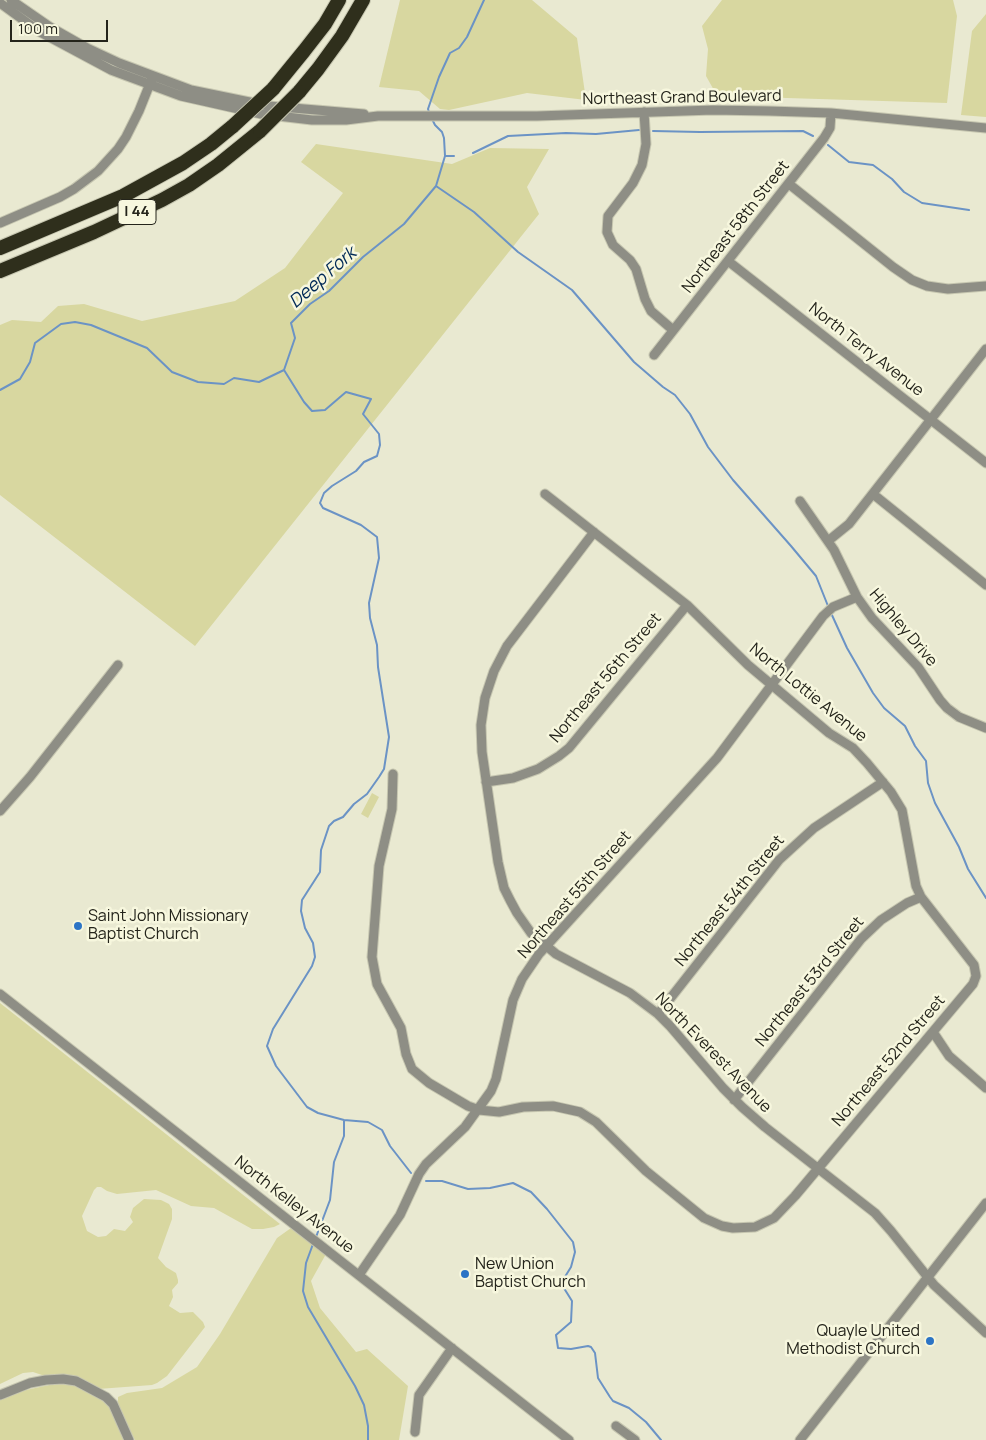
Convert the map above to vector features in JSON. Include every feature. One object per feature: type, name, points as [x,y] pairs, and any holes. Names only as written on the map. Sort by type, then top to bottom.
[{"type":"highway","name":"I 44","points":[[0,248],[123,196],[183,163],[211,144],[272,89],[325,24],[339,0]]},
{"type":"highway","name":"I 44","points":[[0,271],[94,232],[162,200],[218,165],[260,130],[298,92],[336,43],[363,0]]},
{"type":"street","name":"Northeast Grand Boulevard","points":[[11,0],[50,27],[87,48],[181,96],[261,114],[312,120],[346,120],[378,116],[447,117],[731,110],[831,113],[986,128]]},
{"type":"street","name":"Northeast Grand Boulevard","points":[[0,3],[40,32],[111,70],[151,81]]},
{"type":"street","points":[[0,223],[60,197],[98,171],[118,149],[134,124],[151,81]]},
{"type":"street","points":[[644,112],[646,144],[642,165],[632,183],[608,216],[607,232],[613,245],[630,260],[636,269],[644,299],[651,311],[672,330]]},
{"type":"street","name":"Northeast 58th Street","points":[[654,354],[828,133],[831,113]]},
{"type":"street","points":[[789,184],[885,261],[912,280],[927,286],[948,289],[986,286]]},
{"type":"street","name":"North Terry Avenue","points":[[728,261],[986,463]]},
{"type":"street","points":[[828,541],[849,524],[986,349]]},
{"type":"street","name":"North Lottie Avenue","points":[[545,494],[687,605],[735,653],[830,733],[859,754],[891,792],[902,810],[920,897],[971,961],[976,970]]},
{"type":"street","points":[[873,494],[986,585]]},
{"type":"street","name":"Highley Drive","points":[[800,501],[828,541],[857,597],[878,625],[918,667],[947,708],[959,717],[986,728]]},
{"type":"street","name":"North Everest Avenue","points":[[594,532],[507,646],[494,671],[485,698],[481,725],[486,782],[498,862],[504,888],[516,913],[531,933],[562,959],[630,993],[658,1014],[734,1100],[765,1127],[866,1205],[879,1218],[927,1278],[986,1333]]},
{"type":"street","name":"Northeast 55th Street","points":[[359,1275],[400,1215],[419,1174],[426,1164],[456,1137],[479,1110],[491,1091],[496,1079],[510,1012],[517,990],[545,946],[731,742],[828,610],[857,597]]},
{"type":"street","name":"Northeast 56th Street","points":[[486,782],[512,778],[538,769],[569,748],[687,605]]},
{"type":"street","points":[[0,811],[30,777],[118,665]]},
{"type":"street","points":[[394,774],[392,809],[379,867],[372,948],[374,975],[401,1028],[406,1054],[412,1069],[422,1079],[468,1106],[479,1110]]},
{"type":"street","name":"Northeast 54th Street","points":[[658,1014],[784,855],[814,828],[883,782]]},
{"type":"street","name":"Northeast 53rd Street","points":[[734,1100],[852,949],[881,920],[920,897]]},
{"type":"street","name":"Northeast 52nd Street","points":[[479,1110],[499,1112],[523,1107],[553,1106],[580,1112],[596,1122],[646,1171],[704,1218],[722,1226],[733,1228],[755,1227],[774,1218],[818,1168],[973,984],[976,970]]},
{"type":"street","name":"North Kelley Avenue","points":[[0,994],[569,1440]]},
{"type":"street","points":[[933,1032],[949,1056],[986,1088]]},
{"type":"street","points":[[800,1440],[986,1203]]},
{"type":"street","points":[[415,1432],[419,1395],[452,1348]]},
{"type":"street","points":[[0,1395],[30,1383],[46,1380],[63,1379],[76,1381],[106,1397],[113,1404],[129,1440]]},
{"type":"street","points":[[616,1426],[635,1440]]},
{"type":"shaded area","points":[[400,0],[532,0],[577,38],[586,100],[527,93],[449,110],[440,109],[419,91],[379,87]]},
{"type":"shaded area","points":[[722,0],[953,0],[957,16],[947,103],[723,96],[715,92],[706,76],[708,49],[702,26]]},
{"type":"shaded area","points":[[986,14],[986,117],[961,115],[972,31]]},
{"type":"shaded area","points":[[316,144],[452,164],[490,148],[549,149],[527,187],[539,214],[195,646],[0,495],[0,325],[12,320],[41,322],[58,306],[84,304],[142,321],[235,301],[285,268],[343,193],[301,162]]},
{"type":"shaded area","points":[[372,793],[379,797],[368,818],[361,814]]},
{"type":"shaded area","points":[[0,1003],[280,1224],[263,1229],[252,1229],[214,1208],[191,1206],[156,1190],[117,1194],[101,1187],[97,1187],[94,1190],[82,1216],[87,1231],[98,1237],[106,1236],[114,1229],[125,1231],[133,1222],[130,1217],[133,1208],[144,1199],[161,1200],[169,1204],[172,1209],[172,1219],[158,1258],[166,1267],[176,1273],[178,1280],[178,1283],[172,1290],[173,1297],[169,1306],[180,1313],[193,1312],[203,1322],[205,1327],[167,1376],[157,1383],[98,1389],[73,1377],[61,1374],[45,1376],[33,1372],[23,1373],[0,1384]]},
{"type":"shaded area","points":[[291,1228],[326,1254],[311,1281],[320,1308],[356,1352],[367,1349],[408,1386],[399,1440],[135,1440],[118,1407],[118,1397],[127,1393],[162,1388],[197,1367],[220,1334],[277,1238]]},
{"type":"shaded area","points":[[59,1383],[75,1384],[107,1402],[116,1417],[125,1440],[0,1440],[0,1400],[21,1391]]},
{"type":"waterway","name":"Deep Fork","points":[[429,112],[428,109],[439,77],[450,53],[459,48],[467,37],[484,0]]},
{"type":"waterway","name":"Deep Fork","points":[[284,370],[295,338],[291,323],[310,304],[329,291],[363,257],[404,224],[436,186],[445,156],[444,138],[442,132],[432,119]]},
{"type":"waterway","points":[[473,153],[508,136],[566,133],[596,134],[639,130]]},
{"type":"waterway","points":[[653,131],[803,131],[813,136]]},
{"type":"waterway","points":[[828,145],[849,162],[873,165],[892,179],[904,192],[922,203],[969,210]]},
{"type":"waterway","points":[[445,156],[454,156]]},
{"type":"waterway","points":[[436,186],[474,212],[518,252],[572,290],[634,362],[675,395],[690,414],[708,447],[733,480],[816,576],[828,606]]},
{"type":"waterway","name":"Deep Fork","points":[[0,390],[20,379],[30,362],[35,343],[61,324],[75,322],[91,325],[147,348],[172,372],[198,382],[224,384],[234,378],[259,382],[284,370]]},
{"type":"waterway","points":[[284,370],[304,402],[312,411],[325,410],[346,392],[371,399],[363,414],[379,434],[380,445],[377,456],[364,462],[356,471],[332,486],[324,493],[320,503],[323,508],[361,525],[377,537],[379,558],[369,603],[370,618],[377,645],[378,667],[389,737],[384,769],[379,777],[367,794],[354,804],[343,817],[334,821],[329,826],[321,850],[320,872],[302,900],[301,911],[305,928],[313,943],[315,957],[312,966],[273,1029],[267,1046],[276,1066],[307,1107],[318,1113],[344,1120],[368,1122],[382,1130],[390,1146],[411,1173]]},
{"type":"waterway","points":[[831,613],[847,648],[873,693],[884,708],[905,726],[915,746],[926,761],[928,783],[935,803],[959,847],[968,869],[986,898]]},
{"type":"waterway","points":[[316,1237],[330,1200],[334,1162],[344,1136],[344,1120]]},
{"type":"waterway","points":[[426,1181],[442,1181],[468,1189],[490,1188],[513,1183],[531,1192],[547,1209],[573,1242],[575,1252],[571,1267],[562,1285],[572,1301],[571,1322],[556,1335],[558,1348],[591,1347],[595,1353],[598,1378],[613,1401],[629,1408],[646,1422],[661,1440]]},
{"type":"waterway","points":[[313,1244],[306,1263],[303,1291],[308,1307],[355,1386],[364,1405],[368,1426],[368,1440]]},
{"type":"place","name":"Saint John Missionary Baptist Church","points":[[78,926]]},
{"type":"place","name":"New Union Baptist Church","points":[[465,1274]]},
{"type":"place","name":"Quayle United Methodist Church","points":[[930,1341]]}]
